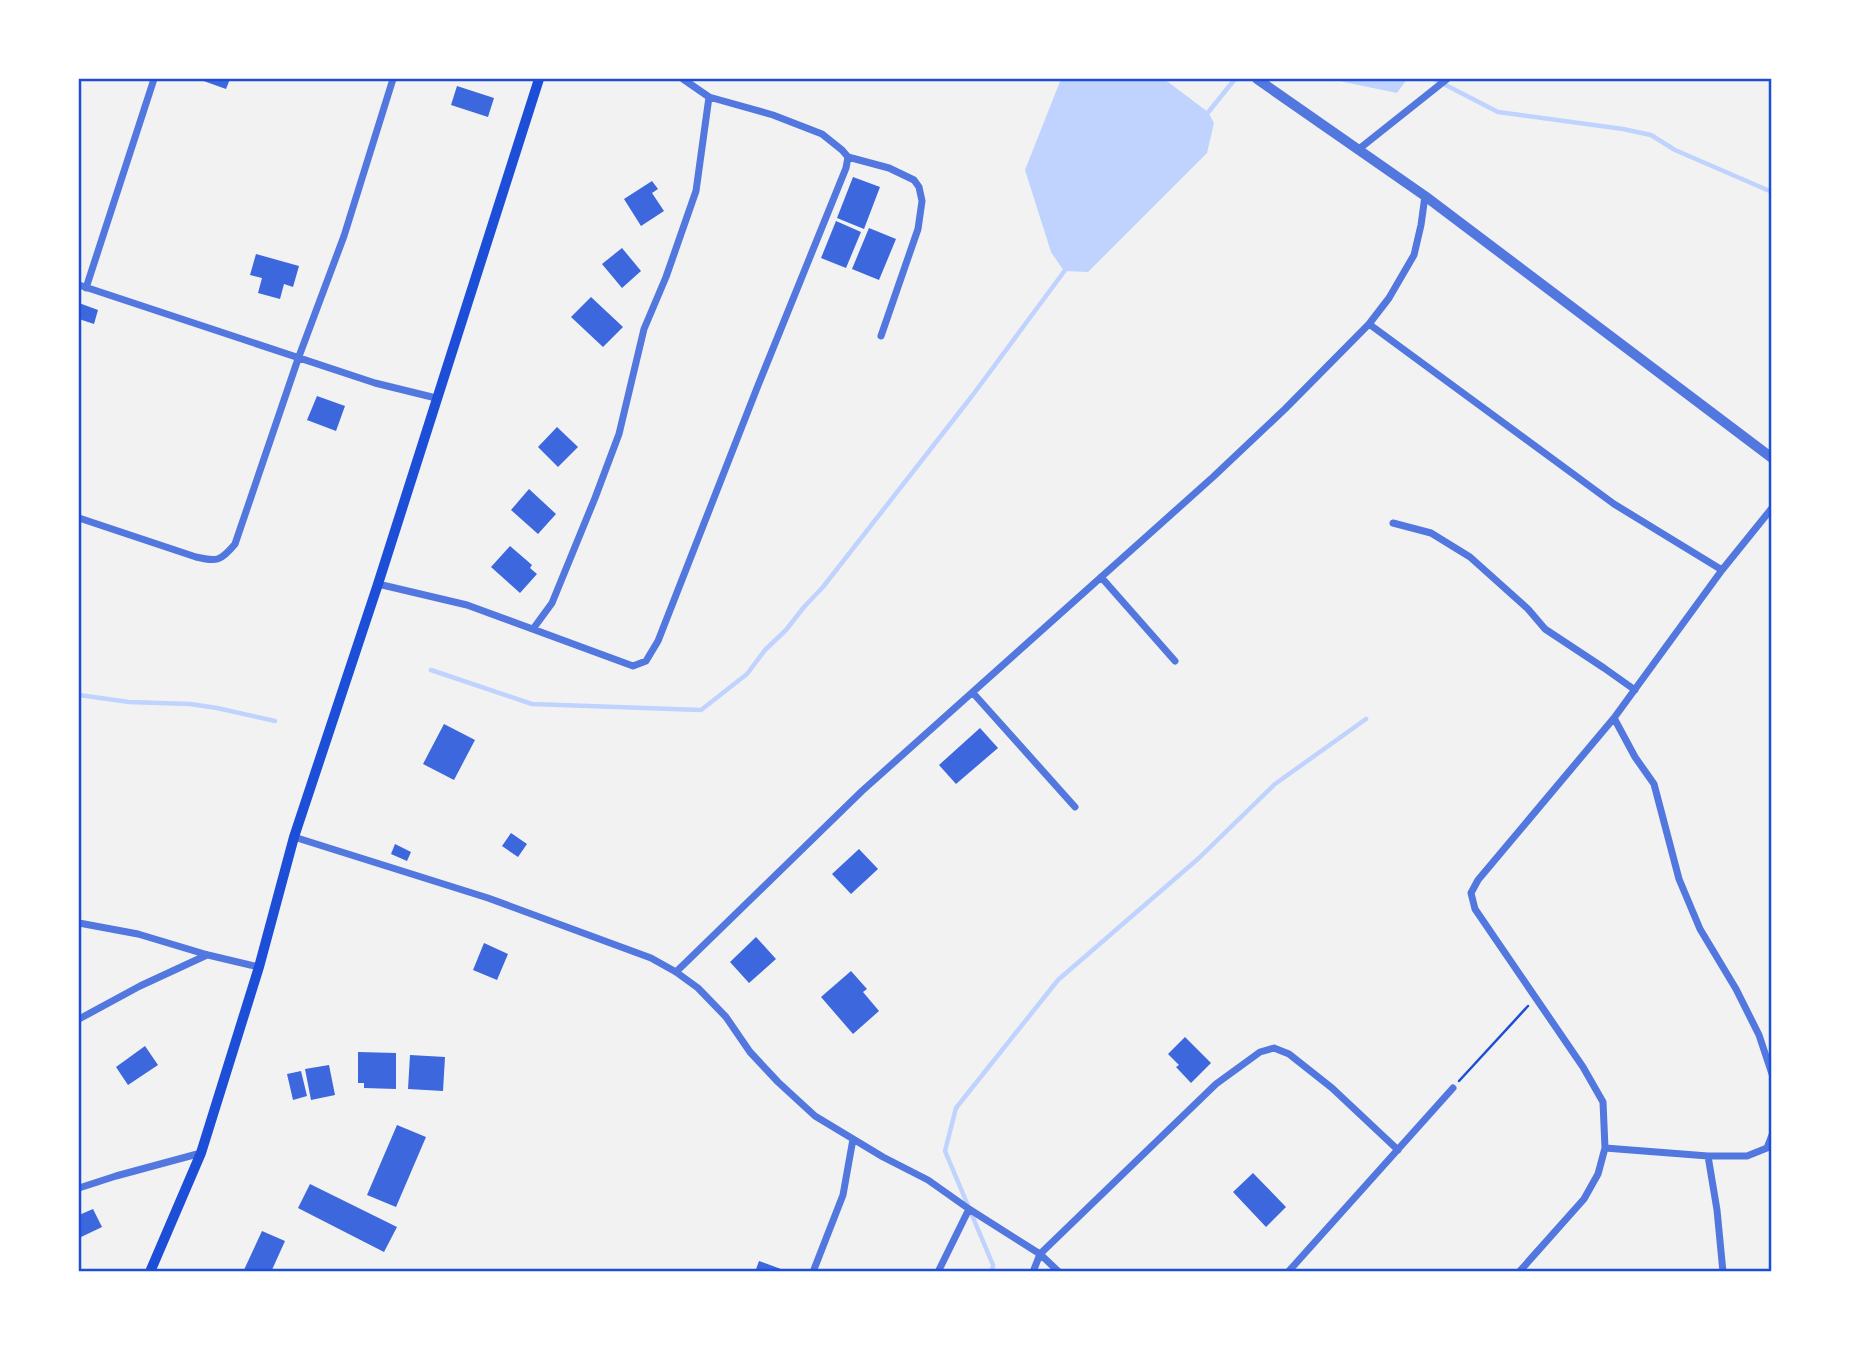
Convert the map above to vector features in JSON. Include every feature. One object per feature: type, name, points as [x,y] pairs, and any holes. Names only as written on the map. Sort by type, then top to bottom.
[{"type":"main road","points":[[150,1272],[201,1153],[259,967],[294,838],[539,79]]},
{"type":"street","points":[[155,79],[82,286],[298,359],[375,383],[436,398]]},
{"type":"street","points":[[79,518],[213,561],[225,556],[235,544],[298,359],[344,236],[393,79]]},
{"type":"street","points":[[683,79],[709,97],[773,115],[822,134],[842,149],[848,158],[889,168],[914,180],[919,187],[922,201],[918,229],[881,336]]},
{"type":"street","points":[[1258,79],[1425,196],[1772,458]]},
{"type":"street","points":[[1359,149],[1447,79]]},
{"type":"street","points":[[533,629],[552,603],[619,434],[644,329],[666,277],[696,191],[709,97]]},
{"type":"street","points":[[378,584],[467,605],[633,666],[646,661],[658,641],[848,158]]},
{"type":"street","points":[[676,972],[862,792],[1240,452],[1369,324],[1389,298],[1414,255],[1425,196]]},
{"type":"street","points":[[1369,324],[1614,503],[1722,570]]},
{"type":"street","points":[[1519,1272],[1584,1199],[1598,1174],[1605,1148],[1603,1101],[1583,1067],[1475,909],[1471,893],[1478,880],[1614,718],[1722,570],[1772,508]]},
{"type":"street","points":[[1393,523],[1432,533],[1470,557],[1528,609],[1545,629],[1634,690]]},
{"type":"street","points":[[1101,578],[1175,661]]},
{"type":"street","points":[[973,693],[1075,807]]},
{"type":"street","points":[[1614,718],[1635,757],[1654,784],[1679,879],[1700,929],[1736,989],[1759,1035],[1772,1073]]},
{"type":"street","points":[[294,838],[488,898],[651,958],[676,972],[698,988],[726,1017],[750,1052],[815,1116],[883,1157],[928,1180],[1040,1254],[1059,1272]]},
{"type":"street","points":[[79,923],[138,934],[259,967]]},
{"type":"street","points":[[79,1019],[140,986],[208,955]]},
{"type":"street","points":[[1033,1272],[1040,1254],[1216,1084],[1260,1052],[1274,1048],[1289,1054],[1332,1088],[1398,1150]]},
{"type":"street","points":[[1288,1272],[1453,1088]]},
{"type":"street","points":[[1605,1148],[1708,1156],[1747,1156],[1767,1149],[1772,1135]]},
{"type":"street","points":[[813,1272],[843,1195],[853,1139]]},
{"type":"street","points":[[79,1188],[201,1153]]},
{"type":"street","points":[[1708,1156],[1723,1272]]},
{"type":"street","points":[[938,1272],[969,1209]]},
{"type":"path","points":[[1453,1088],[1535,999]]},
{"type":"water","points":[[1061,79],[1164,79],[1208,112],[1214,123],[1207,153],[1088,272],[1064,271],[1051,252],[1025,170]]},
{"type":"water","points":[[1330,79],[1407,79],[1397,93]]},
{"type":"building","points":[[198,79],[230,79],[226,89]]},
{"type":"building","points":[[457,86],[494,98],[488,117],[451,105]]},
{"type":"building","points":[[853,177],[880,187],[864,229],[837,218]]},
{"type":"building","points":[[652,181],[658,189],[652,193],[664,211],[641,226],[624,199]]},
{"type":"building","points":[[836,221],[861,232],[846,268],[821,258]]},
{"type":"building","points":[[869,228],[896,239],[879,280],[852,269]]},
{"type":"building","points":[[622,248],[641,271],[622,288],[602,264]]},
{"type":"building","points":[[256,254],[299,266],[293,287],[284,284],[280,299],[258,293],[262,278],[250,275]]},
{"type":"building","points":[[591,297],[623,327],[603,347],[571,317]]},
{"type":"building","points":[[79,303],[98,310],[94,324],[79,319]]},
{"type":"building","points":[[317,396],[345,406],[336,431],[307,420]]},
{"type":"building","points":[[557,427],[578,447],[558,467],[538,447]]},
{"type":"building","points":[[529,489],[556,514],[538,534],[511,510]]},
{"type":"building","points":[[510,546],[532,565],[530,568],[537,574],[520,593],[491,567]]},
{"type":"building","points":[[444,724],[475,740],[454,780],[423,764]]},
{"type":"building","points":[[980,728],[998,748],[956,784],[939,765]]},
{"type":"building","points":[[511,833],[527,844],[518,857],[502,846]]},
{"type":"building","points":[[395,844],[411,852],[407,861],[391,854]]},
{"type":"building","points":[[859,849],[878,869],[851,894],[832,874]]},
{"type":"building","points":[[756,937],[776,959],[749,983],[730,962]]},
{"type":"building","points":[[484,943],[508,954],[497,980],[473,970]]},
{"type":"building","points":[[851,971],[867,989],[863,992],[879,1011],[853,1034],[821,997]]},
{"type":"building","points":[[1185,1037],[1211,1063],[1191,1083],[1168,1054]]},
{"type":"building","points":[[145,1046],[158,1065],[128,1085],[116,1067]]},
{"type":"building","points":[[358,1052],[396,1053],[396,1089],[364,1088],[364,1083],[358,1083]]},
{"type":"building","points":[[410,1055],[445,1057],[443,1091],[408,1089]]},
{"type":"building","points":[[329,1065],[335,1095],[311,1100],[305,1069]]},
{"type":"building","points":[[301,1071],[307,1096],[293,1100],[287,1074]]},
{"type":"building","points":[[397,1125],[426,1137],[396,1207],[367,1195]]},
{"type":"building","points":[[1253,1173],[1286,1207],[1266,1227],[1233,1192]]},
{"type":"building","points":[[310,1184],[397,1227],[384,1252],[298,1208]]},
{"type":"building","points":[[93,1209],[102,1227],[79,1238],[79,1215]]},
{"type":"building","points":[[262,1231],[285,1241],[271,1272],[243,1272]]},
{"type":"building","points":[[759,1261],[789,1272],[755,1272]]},
{"type":"waterway","points":[[1206,115],[1235,79]]},
{"type":"waterway","points":[[1434,79],[1498,112],[1651,135],[1675,150],[1772,192]]},
{"type":"waterway","points":[[431,670],[532,704],[701,710],[747,674],[765,650],[823,587],[972,396],[1066,269]]},
{"type":"waterway","points":[[79,695],[129,702],[190,704],[275,721]]},
{"type":"waterway","points":[[992,1272],[993,1265],[945,1151],[956,1108],[1058,980],[1199,858],[1275,784],[1366,719]]}]
